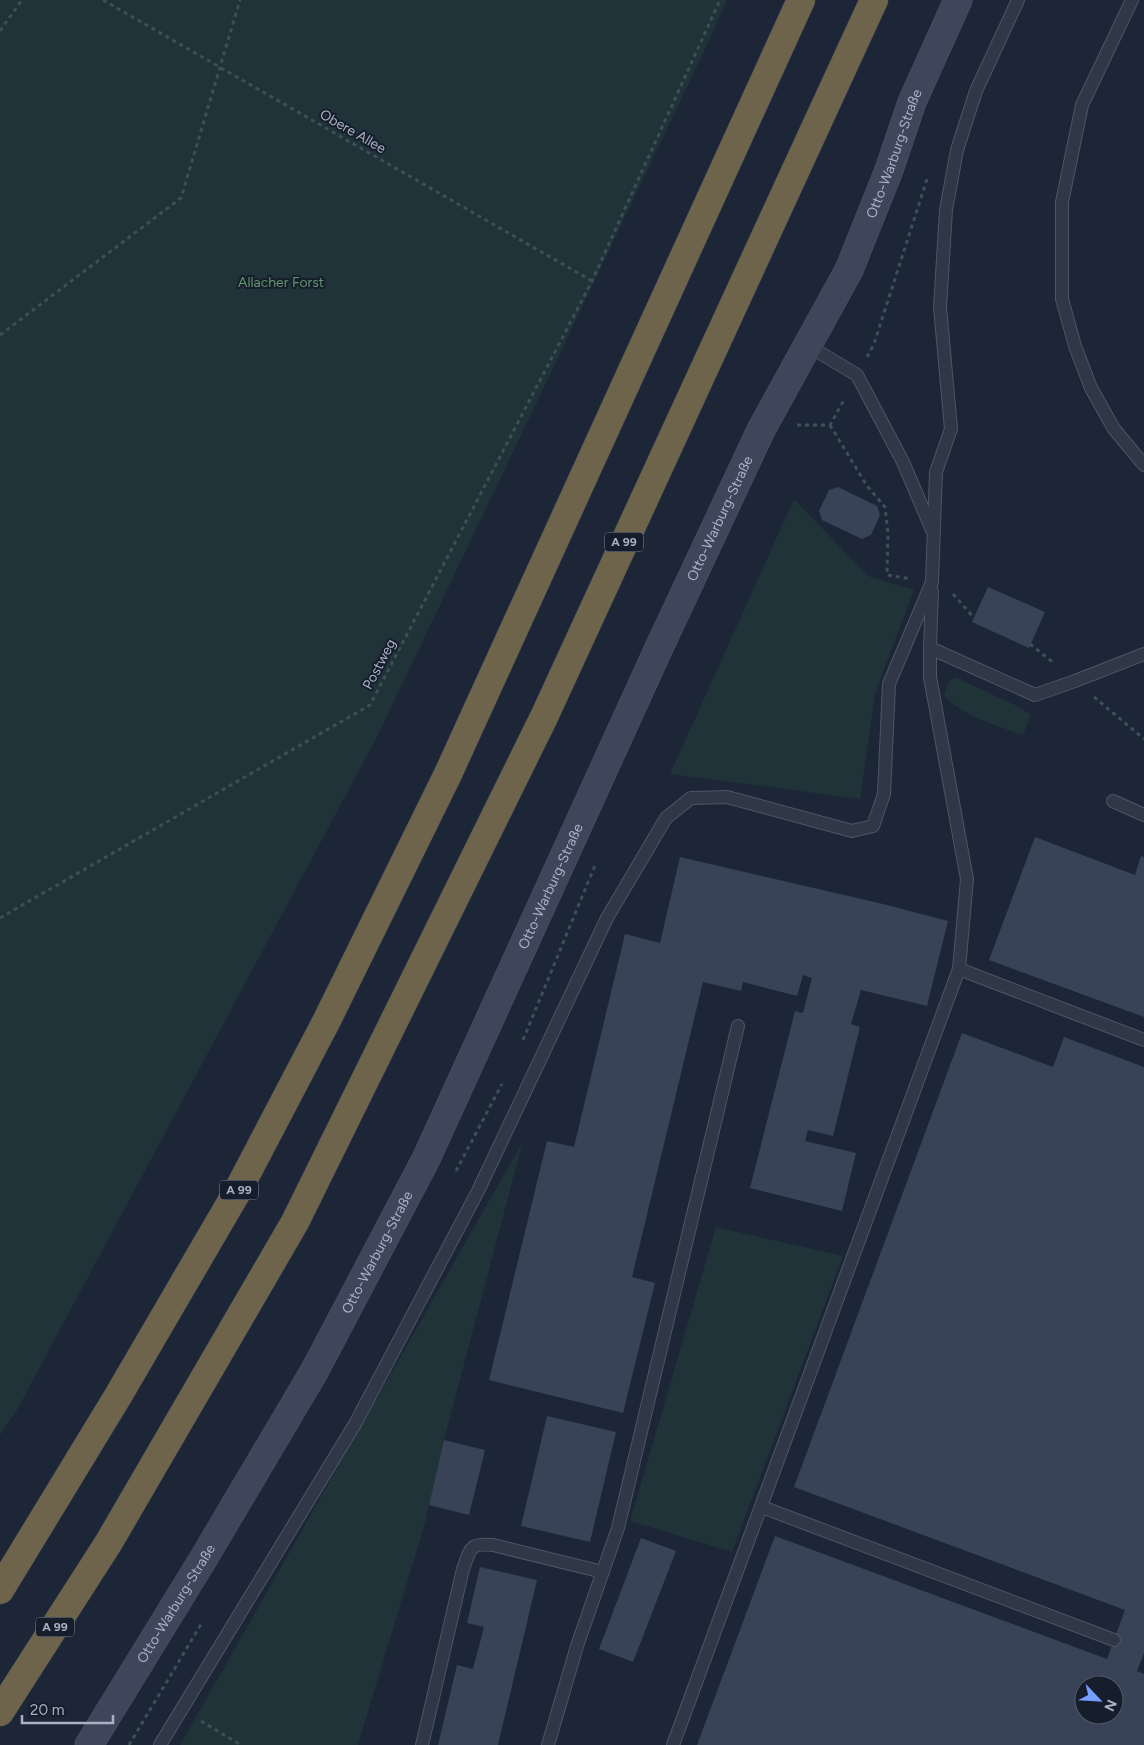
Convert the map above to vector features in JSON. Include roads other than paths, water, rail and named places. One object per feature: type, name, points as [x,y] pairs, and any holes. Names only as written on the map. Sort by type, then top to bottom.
[{"type":"highway","name":"A 99","points":[[0,1590],[118,1396],[237,1192],[327,1020],[448,774],[801,0]]},
{"type":"highway","name":"A 99","points":[[0,1712],[110,1542],[295,1222],[544,716],[874,0]]},
{"type":"main road","name":"Otto-Warburg-Straße","points":[[89,1745],[205,1556],[315,1370],[426,1159],[662,642],[762,430],[849,270],[889,170],[912,102],[958,0]]},
{"type":"lane","points":[[673,1745],[959,969],[967,879],[930,677],[936,472],[951,429],[940,307],[946,210],[957,150],[976,91],[1018,0]]},
{"type":"lane","points":[[1132,0],[1082,105],[1062,202],[1062,299],[1075,346],[1091,388],[1114,429],[1144,466]]},
{"type":"lane","points":[[807,345],[857,375],[903,462],[933,532]]},
{"type":"lane","points":[[160,1745],[355,1424],[478,1191],[607,918],[666,818],[691,798],[727,797],[852,831],[873,826],[884,794],[889,684],[932,582]]},
{"type":"lane","points":[[930,648],[1035,695],[1144,654]]},
{"type":"lane","points":[[1113,801],[1143,810]]},
{"type":"lane","points":[[959,969],[1144,1040]]},
{"type":"lane","points":[[548,1745],[577,1646],[618,1528],[738,1026]]},
{"type":"lane","points":[[762,1507],[1114,1640]]},
{"type":"lane","points":[[422,1745],[463,1569],[471,1548],[479,1544],[493,1545],[602,1572]]},
{"type":"park label","name":"Allacher Forst","points":[[281,282]]}]
